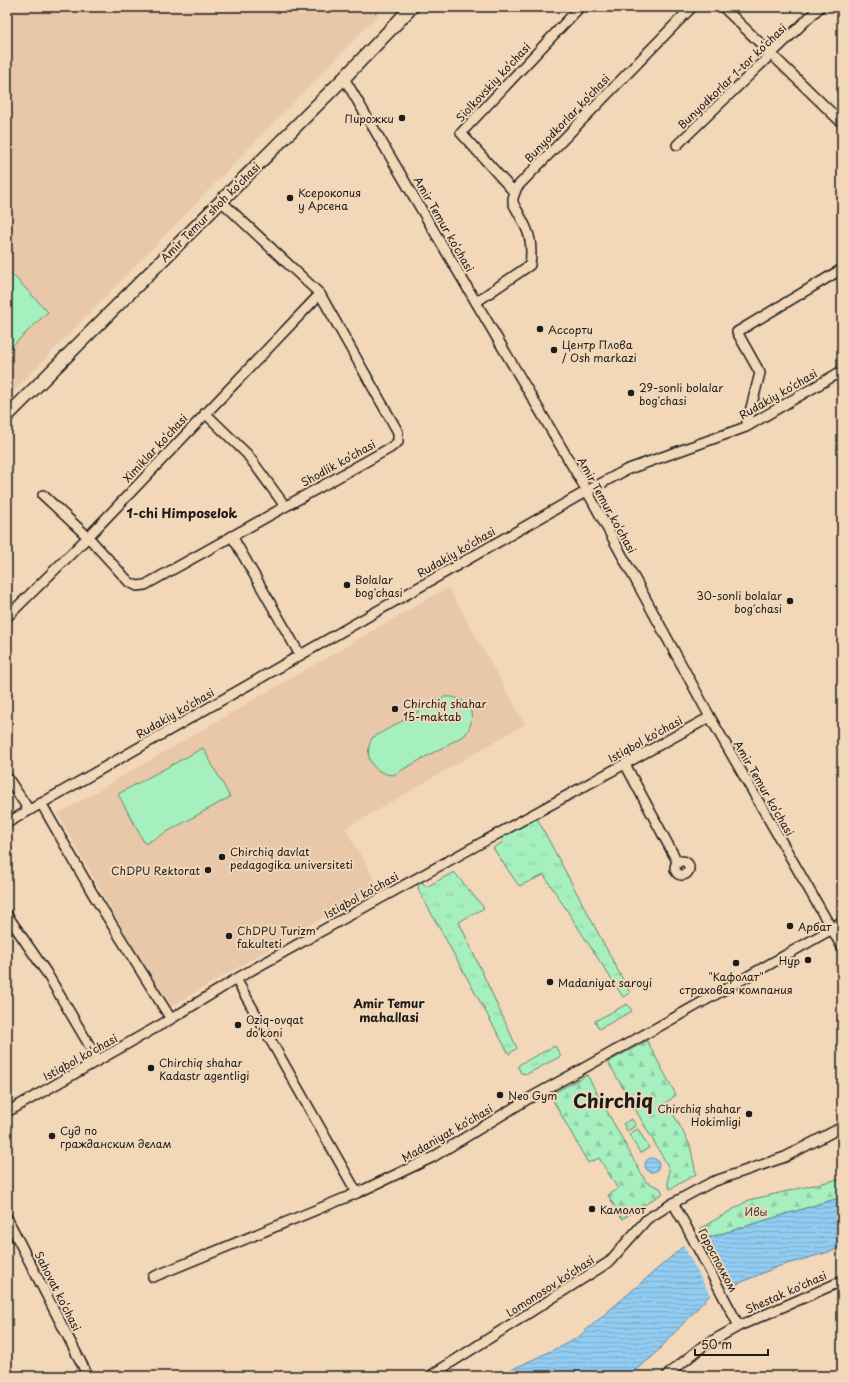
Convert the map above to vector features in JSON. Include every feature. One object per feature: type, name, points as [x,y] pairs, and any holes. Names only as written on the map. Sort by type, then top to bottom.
[{"type":"main road","name":"Amir Temur shoh ko‘chasi","points":[[7,416],[344,78],[412,7]]},
{"type":"street","name":"Siolkovskiy ko‘chasi","points":[[514,192],[461,133],[580,7]]},
{"type":"street","name":"Bunyodkorlar ko‘chasi","points":[[514,192],[516,188],[692,7]]},
{"type":"street","points":[[723,7],[842,123]]},
{"type":"street","name":"Bunyodkorlar 1-tor ko‘chasi","points":[[677,145],[820,7]]},
{"type":"street","name":"Amir Temur ko‘chasi","points":[[344,78],[587,491],[710,717],[842,947]]},
{"type":"street","points":[[476,302],[530,265],[532,253],[530,235],[513,203],[512,198],[514,192]]},
{"type":"street","name":"Shodlik ko‘chasi","points":[[43,495],[88,537],[129,582],[137,586],[145,584],[232,536],[390,448],[398,442],[398,432],[320,294],[221,201]]},
{"type":"street","points":[[746,427],[760,373],[737,332],[842,269]]},
{"type":"street","name":"Ximiklar ko‘chasi","points":[[7,617],[88,537],[320,294]]},
{"type":"street","name":"Rudakiy ko‘chasi","points":[[7,823],[587,491],[626,470],[746,427],[842,371]]},
{"type":"street","points":[[205,413],[248,454],[285,506]]},
{"type":"street","points":[[232,536],[300,655]]},
{"type":"street","name":"Istiqbol ko‘chasi","points":[[7,1112],[171,1019],[236,979],[354,912],[710,717]]},
{"type":"street","points":[[625,764],[678,863]]},
{"type":"street","points":[[7,777],[29,810]]},
{"type":"street","points":[[41,803],[93,894],[171,1019]]},
{"type":"street","points":[[7,915],[46,972],[98,1060]]},
{"type":"street","name":"Madaniyat ko‘chasi","points":[[154,1277],[357,1194],[433,1157],[528,1099],[832,929],[842,921]]},
{"type":"street","points":[[236,979],[357,1194]]},
{"type":"street","points":[[673,1204],[712,1182],[785,1157],[842,1126]]},
{"type":"street","name":"Горосполком","points":[[673,1204],[739,1326]]},
{"type":"street","name":"Lomonosov ko‘chasi","points":[[430,1376],[609,1262],[647,1219],[673,1204]]},
{"type":"street","name":"Sahovat ko‘chasi","points":[[7,1218],[88,1376]]},
{"type":"street","name":"Shestak ko'chasi","points":[[667,1376],[703,1346],[739,1326],[842,1281]]},
{"type":"shaded area","points":[[7,7],[386,7],[7,398]]},
{"type":"shaded area","name":"Chirchiq davlat pedagogika universiteti","points":[[448,587],[525,724],[345,829],[378,885],[167,1009],[58,814]]},
{"type":"green space","points":[[7,269],[48,312],[7,351]]},
{"type":"green space","points":[[444,697],[460,699],[469,708],[471,720],[465,735],[393,775],[380,771],[371,763],[369,758],[369,745],[372,738]]},
{"type":"green space","points":[[203,748],[230,797],[145,844],[118,794]]},
{"type":"green space","points":[[533,819],[538,820],[630,993],[623,997],[544,875],[519,886],[493,848],[503,842],[502,838],[507,832]]},
{"type":"green space","points":[[454,872],[484,908],[459,922],[517,1048],[509,1054],[419,891],[418,886],[421,880],[426,887]]},
{"type":"green space","points":[[627,1004],[632,1011],[599,1029],[595,1021]]},
{"type":"green space","points":[[647,1041],[676,1095],[667,1102],[690,1145],[696,1174],[670,1189],[668,1184],[669,1168],[608,1062]]},
{"type":"green space","points":[[555,1046],[561,1056],[527,1074],[521,1073],[518,1067],[520,1064]]},
{"type":"green space","points":[[587,1075],[646,1182],[660,1188],[663,1193],[622,1219],[608,1195],[618,1189],[599,1158],[588,1163],[550,1095]]},
{"type":"green space","points":[[632,1119],[636,1126],[627,1131],[623,1124]]},
{"type":"green space","points":[[638,1129],[649,1148],[640,1153],[629,1134]]},
{"type":"green space","name":"Ивы","points":[[835,1180],[842,1180],[842,1197],[707,1238],[701,1228],[749,1200]]},
{"type":"water","points":[[649,1158],[655,1158],[659,1162],[659,1168],[655,1172],[649,1172],[645,1168],[645,1162]]},
{"type":"water","points":[[842,1197],[842,1248],[777,1267],[709,1296],[652,1357],[628,1376],[498,1376],[576,1339],[685,1245]]},
{"type":"pier","points":[[701,1238],[729,1290],[711,1297],[683,1245]]},
{"type":"place","name":"Пирожки","points":[[402,118]]},
{"type":"place","name":"Ксерокопия у Арсена","points":[[290,198]]},
{"type":"place","name":"Ассорти","points":[[540,329]]},
{"type":"place","name":"Центр Плова / Osh markazi","points":[[554,350]]},
{"type":"place","name":"29-sonli bolalar bog'chasi","points":[[631,393]]},
{"type":"place","name":"Bolalar bog'chasi","points":[[347,585]]},
{"type":"place","name":"30-sonli bolalar bog'chasi","points":[[790,601]]},
{"type":"place","name":"Chirchiq shahar 15-maktab","points":[[395,709]]},
{"type":"place","name":"Chirchiq davlat pedagogika universiteti","points":[[222,857]]},
{"type":"place","name":"ChDPU Rektorat","points":[[208,870]]},
{"type":"place","name":"Арбат","points":[[790,926]]},
{"type":"place","name":"ChDPU Turizm fakulteti","points":[[229,936]]},
{"type":"place","name":"Нур","points":[[808,960]]},
{"type":"place","name":"\"Кафолат\" страховая компания","points":[[736,963]]},
{"type":"place","name":"Madaniyat saroyi","points":[[550,982]]},
{"type":"place","name":"Oziq-ovqat do‘koni","points":[[238,1025]]},
{"type":"place","name":"Chirchiq shahar Kadastr agentligi","points":[[151,1068]]},
{"type":"place","name":"Neo Gym","points":[[500,1095]]},
{"type":"place","name":"Chirchiq shahar Hokimligi","points":[[749,1114]]},
{"type":"place","name":"Суд по гражданским делам","points":[[52,1136]]},
{"type":"place","name":"Камолот","points":[[592,1209]]},
{"type":"district","name":"1-chi Himposelok","points":[[182,512]]},
{"type":"district","name":"Amir Temur mahallasi","points":[[389,1010]]},
{"type":"district","name":"Chirchiq","points":[[613,1100]]}]
